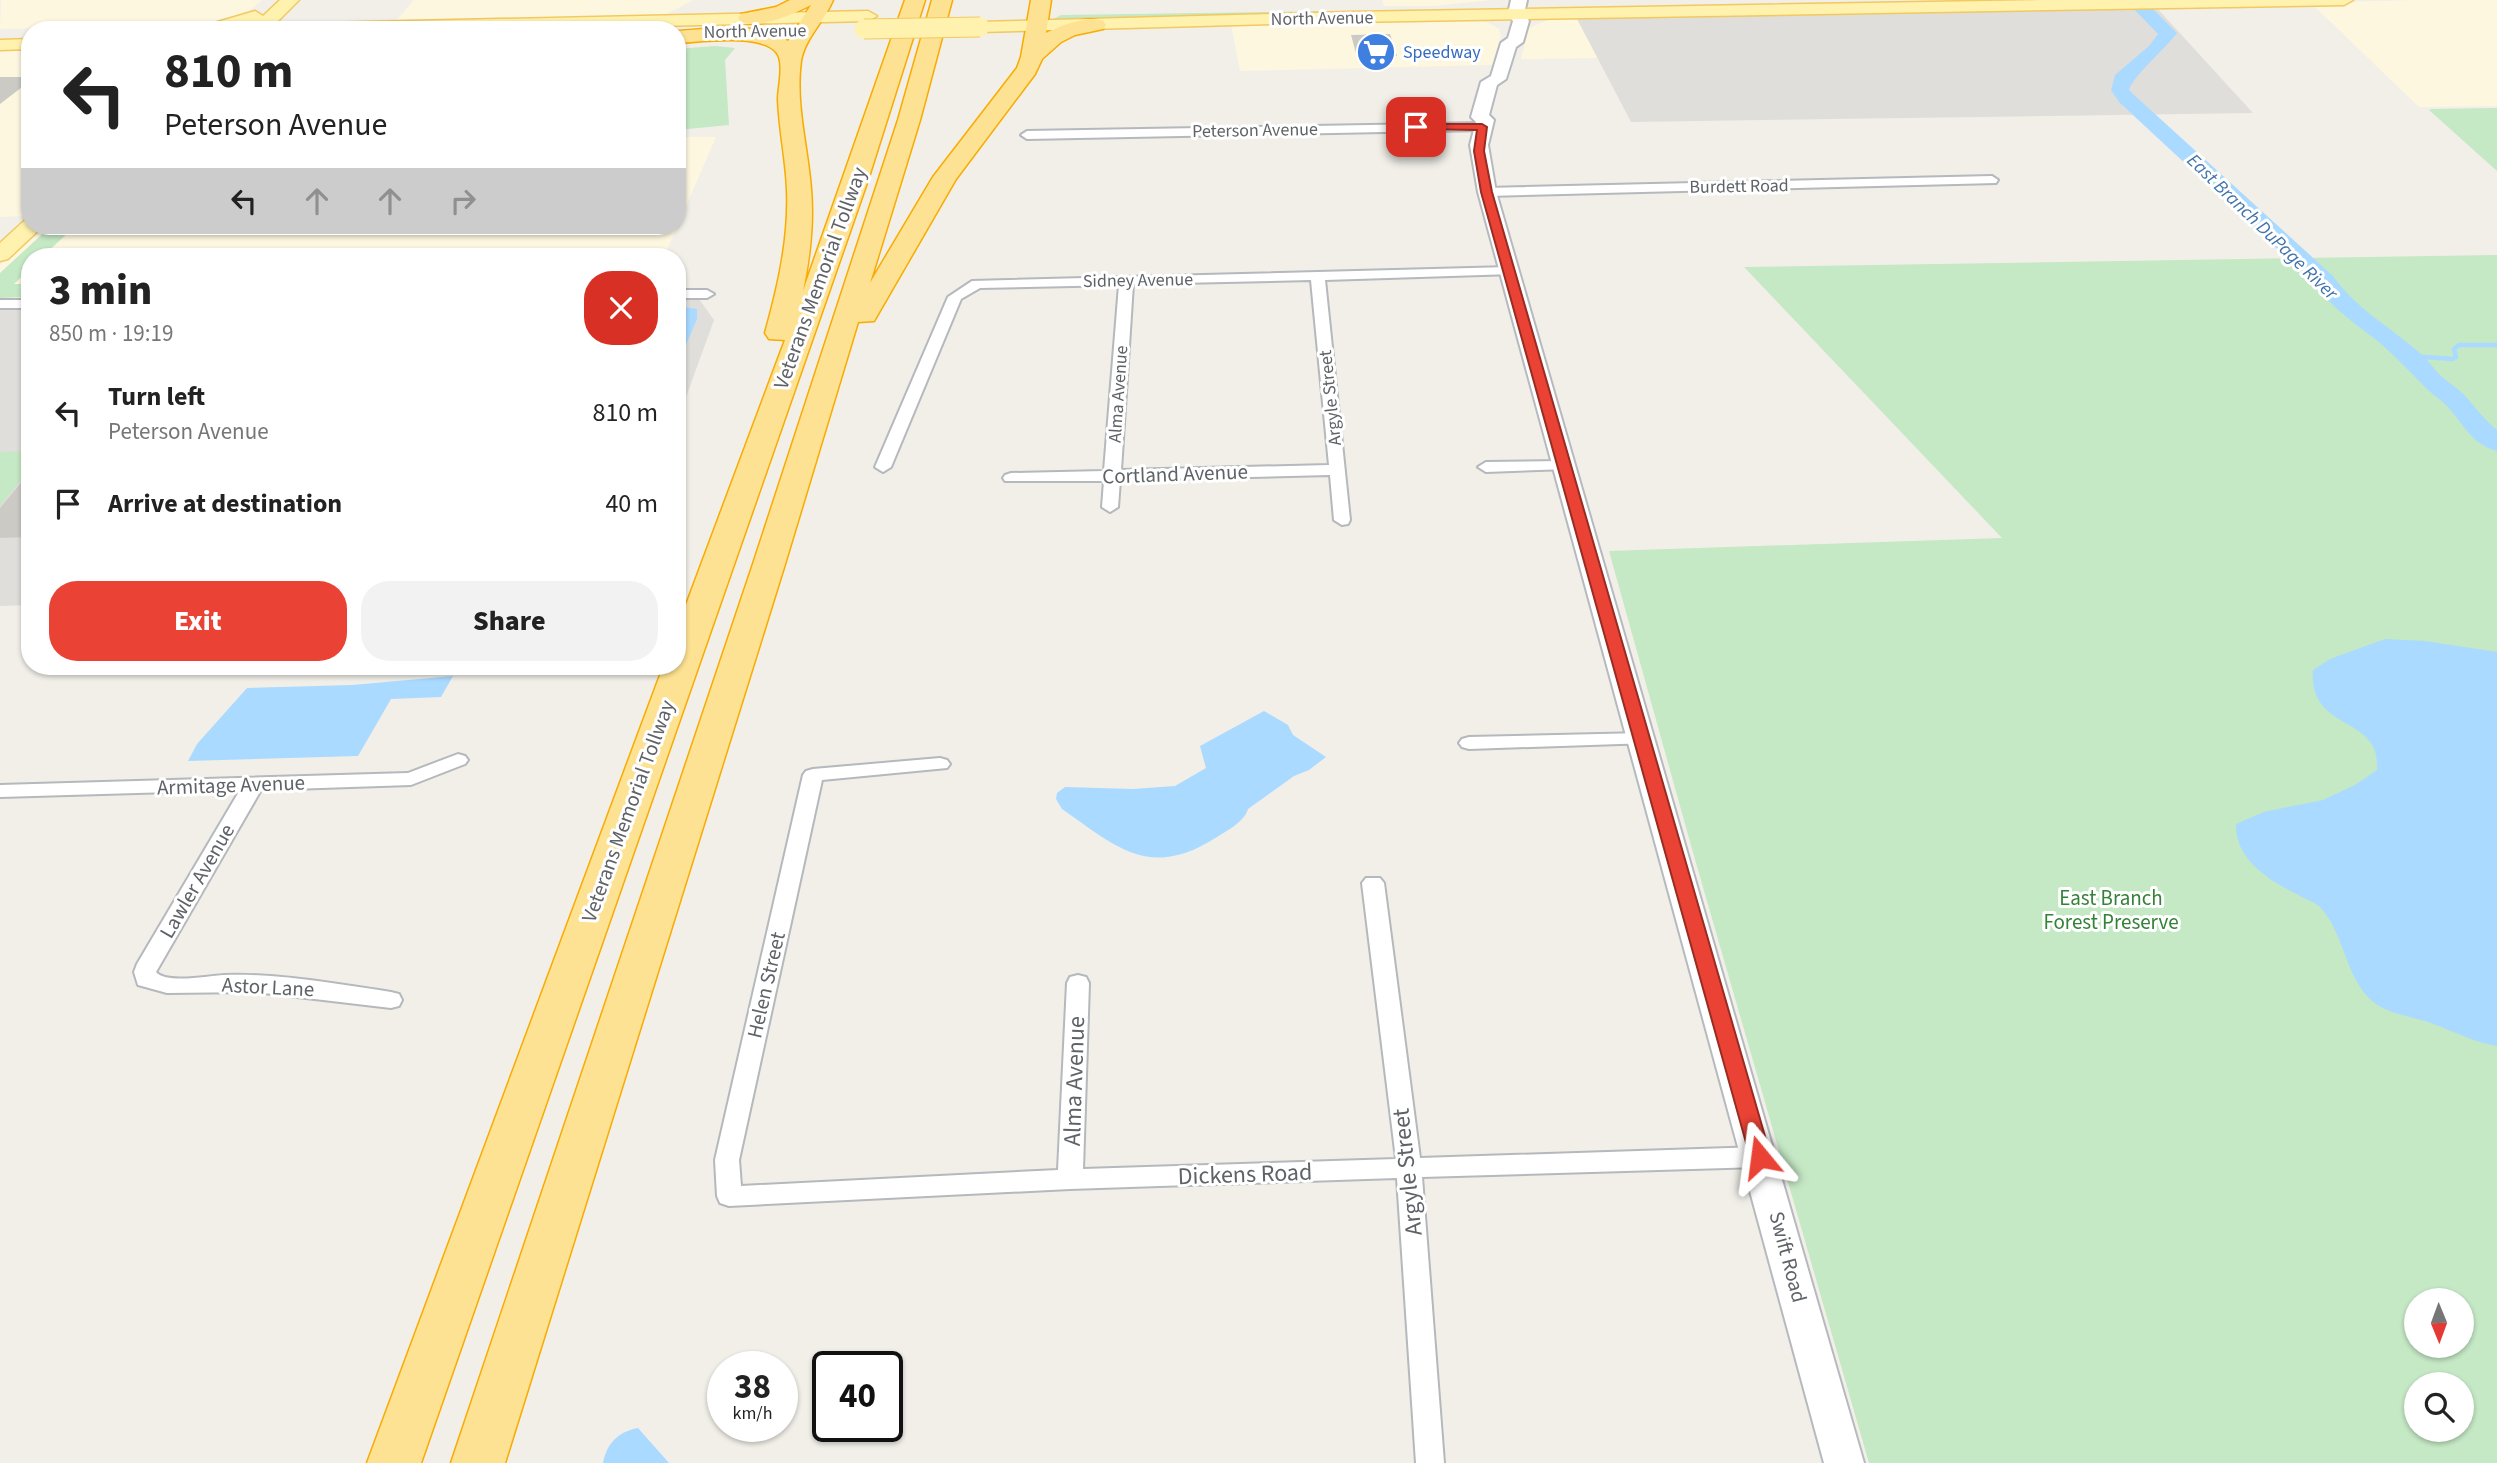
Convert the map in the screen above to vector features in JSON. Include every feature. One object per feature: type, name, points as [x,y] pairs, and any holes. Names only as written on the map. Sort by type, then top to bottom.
[{"type":"highway","name":"Veterans Memorial Tollway","points":[[686,651],[880,112],[915,0]]},
{"type":"highway","name":"Veterans Memorial Tollway","points":[[478,1463],[766,576],[819,399],[909,120],[942,0]]},
{"type":"highway","points":[[1061,2],[1100,18]]},
{"type":"highway","points":[[727,537],[753,422],[789,295],[797,244],[799,191],[791,130],[791,59],[812,12],[782,12],[748,18]]},
{"type":"highway","points":[[1032,57],[1038,13]]},
{"type":"highway","points":[[819,399],[886,274],[945,177],[1027,68],[1032,57],[1045,42],[1060,32],[1100,18]]},
{"type":"highway","points":[[686,35],[743,35],[765,38],[782,45],[791,59]]},
{"type":"highway","name":"Veterans Memorial Tollway","points":[[394,1463],[677,675]]},
{"type":"main road","points":[[1465,6],[1496,0]]},
{"type":"main road","points":[[1548,0],[1581,4]]},
{"type":"main road","name":"North Avenue","points":[[686,33],[812,12],[866,22],[982,20],[1038,13],[1100,18],[1422,16],[1517,6],[1756,0]]},
{"type":"main road","name":"North Avenue","points":[[1100,18],[1465,6],[2140,5],[2344,0]]},
{"type":"main road","points":[[259,21],[280,4]]},
{"type":"main road","points":[[277,21],[274,19],[280,4]]},
{"type":"main road","points":[[1422,16],[1488,20],[1498,23],[1507,37]]},
{"type":"main road","name":"North Avenue","points":[[627,21],[748,18]]},
{"type":"main road","points":[[0,34],[21,33]]},
{"type":"main road","points":[[0,45],[21,44]]},
{"type":"main road","points":[[0,254],[22,235]]},
{"type":"street","name":"Swift Road","points":[[1517,6],[1521,21],[1515,42],[1507,37],[1498,79],[1489,82],[1480,117],[1484,124],[1479,151],[1487,192],[1562,466],[1643,739],[1844,1463]]},
{"type":"street","name":"Peterson Avenue","points":[[1027,135],[1484,124]]},
{"type":"street","name":"Burdett Road","points":[[1487,192],[1992,180]]},
{"type":"street","name":"Sidney Avenue","points":[[883,467],[955,297],[977,284],[1509,271]]},
{"type":"street","name":"Argyle Street","points":[[1318,276],[1342,520]]},
{"type":"street","name":"Alma Avenue","points":[[1110,507],[1126,280]]},
{"type":"street","points":[[686,295],[707,294]]},
{"type":"street","points":[[0,304],[21,304]]},
{"type":"street","points":[[1486,467],[1562,466]]},
{"type":"street","name":"Cortland Avenue","points":[[1012,478],[1338,470]]},
{"type":"street","points":[[1469,743],[1643,739]]},
{"type":"street","name":"Armitage Avenue","points":[[0,791],[411,779],[458,760]]},
{"type":"street","name":"Helen Street","points":[[729,1196],[727,1160],[813,775],[940,764]]},
{"type":"street","name":"Lawler Avenue","points":[[146,979],[148,964],[254,785]]},
{"type":"street","name":"Argyle Street","points":[[1373,883],[1409,1169],[1430,1463]]},
{"type":"street","name":"Astor Lane","points":[[146,979],[168,985],[233,983],[285,986],[391,1000]]},
{"type":"street","name":"Alma Avenue","points":[[1070,1179],[1078,983]]},
{"type":"street","name":"Dickens Road","points":[[729,1196],[1070,1179],[1760,1157]]},
{"type":"shaded area","points":[[1,0],[262,0],[246,14],[229,21],[21,21],[21,29],[0,29]]},
{"type":"shaded area","points":[[414,0],[693,0],[657,19],[396,21]]},
{"type":"shaded area","points":[[1382,0],[1491,0],[1434,6],[1384,6]]},
{"type":"shaded area","points":[[2497,0],[2497,106],[2419,107],[2311,3]]},
{"type":"shaded area","points":[[2155,6],[2253,113],[1631,122],[1577,19]]},
{"type":"shaded area","points":[[1468,19],[1487,22],[1499,29],[1501,37],[1492,65],[1240,71],[1231,24]]},
{"type":"shaded area","points":[[1577,19],[1598,58],[1521,59],[1529,28],[1548,20]]},
{"type":"shaded area","points":[[21,49],[21,216],[0,217],[0,50]]},
{"type":"shaded area","points":[[686,137],[716,137],[686,206]]},
{"type":"shaded area","points":[[37,235],[674,235],[668,248],[21,248],[21,299],[0,299],[0,264]]},
{"type":"shaded area","points":[[686,299],[699,299],[714,320],[686,397]]},
{"type":"shaded area","points":[[21,305],[21,605],[0,606],[0,306]]},
{"type":"green space","points":[[1333,11],[1334,14],[1048,22],[1061,15]]},
{"type":"green space","points":[[715,46],[735,48],[725,60],[729,125],[686,129],[686,48]]},
{"type":"green space","points":[[2497,108],[2497,171],[2429,110],[2432,109]]},
{"type":"green space","points":[[41,235],[66,235],[52,248],[27,248]]},
{"type":"green space","points":[[21,254],[21,277],[14,284],[21,284],[21,297],[0,298],[0,273]]},
{"type":"green space","name":"East Branch Forest Preserve","points":[[2497,255],[2497,1463],[1869,1463],[1609,551],[2002,538],[1744,267]]},
{"type":"green space","points":[[21,451],[21,480],[0,506],[0,452]]},
{"type":"water","points":[[686,307],[697,309],[697,319],[686,345]]},
{"type":"water","points":[[2385,639],[2425,641],[2497,652],[2497,1046],[2394,1013],[2371,1000],[2355,979],[2334,929],[2319,906],[2278,884],[2257,868],[2248,859],[2237,837],[2236,824],[2264,812],[2323,800],[2355,785],[2377,770],[2375,752],[2368,740],[2358,730],[2332,715],[2322,704],[2315,690],[2313,670],[2330,659]]},
{"type":"water","points":[[453,676],[441,697],[391,699],[358,756],[188,761],[197,744],[247,688],[352,685]]},
{"type":"water","points":[[1264,711],[1288,725],[1293,735],[1326,757],[1248,809],[1243,818],[1231,828],[1193,850],[1172,856],[1135,854],[1100,836],[1062,809],[1056,799],[1057,793],[1065,787],[1133,789],[1175,786],[1206,768],[1200,746]]},
{"type":"water","points":[[638,1428],[669,1463],[603,1463],[614,1440],[625,1432]]},
{"type":"building","points":[[1390,34],[1397,56],[1357,57],[1351,35]]},
{"type":"building","points":[[0,77],[21,77],[21,88],[0,104]]},
{"type":"building","points":[[21,483],[21,537],[0,538],[0,508]]},
{"type":"waterway","name":"East Branch DuPage River","points":[[2134,0],[2168,33],[2155,50],[2122,79],[2120,90],[2126,98],[2325,281],[2336,297],[2392,341],[2402,353],[2412,358],[2431,380],[2458,402],[2470,421],[2497,443]]},
{"type":"waterway","points":[[2408,356],[2453,359],[2456,357],[2454,349],[2459,345],[2497,345]]},
{"type":"place","name":"Speedway","points":[[1376,52]]},
{"type":"route","points":[[1416,127],[1482,127],[1479,151],[1487,192],[1760,1157]]}]
